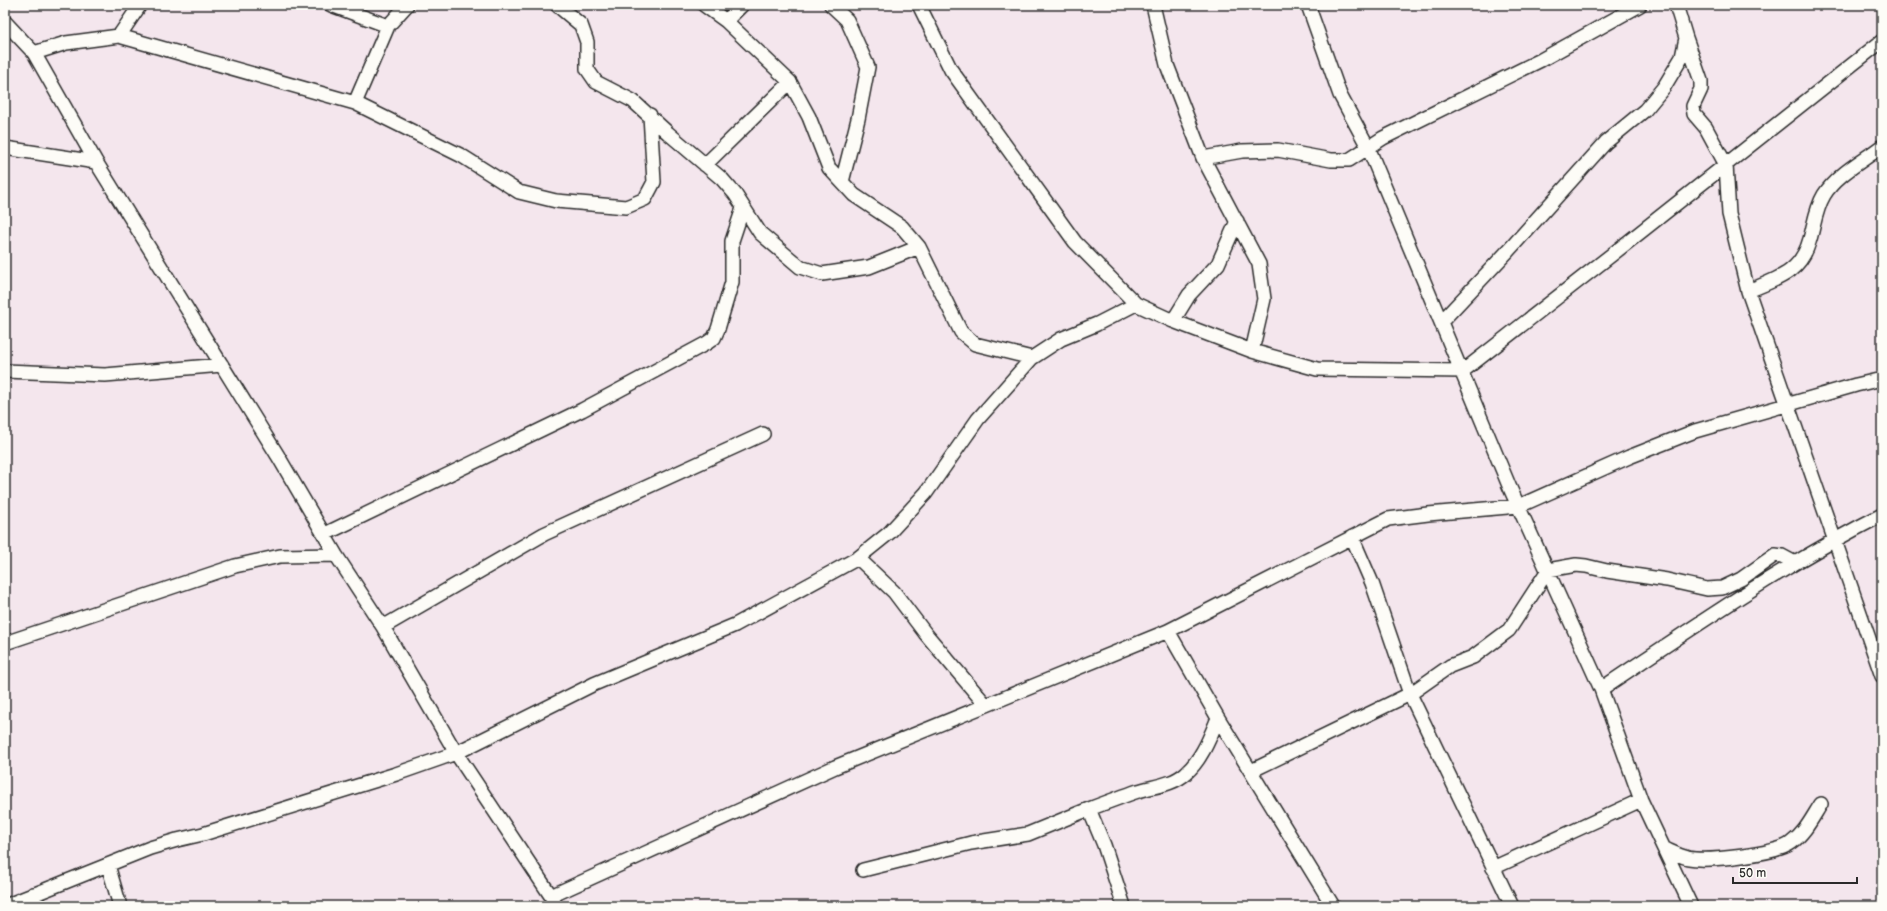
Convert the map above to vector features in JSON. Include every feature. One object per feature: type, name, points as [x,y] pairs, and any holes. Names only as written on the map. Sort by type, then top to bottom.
[{"type":"street","points":[[119,36],[140,5]]},
{"type":"street","points":[[331,5],[388,26]]},
{"type":"street","points":[[355,103],[388,26],[407,5]]},
{"type":"street","points":[[557,5],[581,25],[587,42],[587,69],[596,82],[633,101],[722,179],[760,233],[800,267],[822,274],[869,267],[919,247]]},
{"type":"street","points":[[704,5],[726,21],[790,82],[809,117],[830,168],[854,195],[902,227],[919,247],[961,332],[975,344],[1032,358]]},
{"type":"street","points":[[726,21],[742,5]]},
{"type":"street","points":[[831,5],[847,20],[868,67],[858,119],[842,182]]},
{"type":"street","points":[[919,5],[951,70],[1075,242],[1136,304],[1173,321],[1252,351],[1317,369],[1463,371],[1726,165],[1882,40]]},
{"type":"street","points":[[1153,5],[1167,65],[1204,158],[1259,264],[1264,299],[1252,351]]},
{"type":"street","points":[[1308,5],[1340,95],[1368,147],[1519,506],[1601,689],[1641,800],[1691,906]]},
{"type":"street","points":[[1204,158],[1242,151],[1278,150],[1331,160],[1349,160],[1382,138],[1541,60],[1640,5]]},
{"type":"street","points":[[1679,6],[1686,38],[1701,81],[1702,89],[1693,106],[1694,114],[1706,128],[1726,165],[1729,214],[1748,291],[1882,676]]},
{"type":"street","points":[[5,22],[34,53],[96,162],[222,365],[325,534],[336,555],[383,627],[456,753],[553,901],[828,770],[985,704],[1168,631],[1388,519],[1519,506],[1629,457],[1695,431],[1882,379]]},
{"type":"street","points":[[34,53],[66,43],[119,36],[355,103],[462,156],[519,192],[556,201],[626,207],[645,199],[654,182],[650,115]]},
{"type":"street","points":[[1441,322],[1606,142],[1645,110],[1664,87],[1676,68],[1682,57],[1686,38]]},
{"type":"street","points":[[705,165],[790,82]]},
{"type":"street","points":[[652,145],[668,133]]},
{"type":"street","points":[[1748,291],[1785,275],[1794,267],[1804,254],[1824,196],[1837,180],[1882,146]]},
{"type":"street","points":[[5,148],[96,162]]},
{"type":"street","points":[[325,534],[582,410],[714,338],[732,282],[732,241],[743,208]]},
{"type":"street","points":[[1173,321],[1189,295],[1218,264],[1237,221]]},
{"type":"street","points":[[5,906],[150,848],[203,834],[456,753],[594,684],[735,624],[858,558],[889,533],[926,493],[978,419],[1032,358],[1061,339],[1097,324],[1136,304]]},
{"type":"street","points":[[5,371],[105,375],[222,365]]},
{"type":"street","points":[[383,627],[544,534],[763,434]]},
{"type":"street","points":[[1601,689],[1713,614],[1795,563],[1834,539],[1882,515]]},
{"type":"street","points":[[1352,537],[1372,583],[1410,694],[1512,906]]},
{"type":"street","points":[[5,643],[235,566],[280,556],[336,555]]},
{"type":"street","points":[[1251,771],[1410,694],[1450,666],[1473,657],[1509,630],[1548,570],[1576,565],[1586,566],[1607,571],[1667,580],[1707,589],[1722,588],[1741,578],[1774,555],[1782,556],[1795,563]]},
{"type":"street","points":[[858,558],[894,592],[925,633],[985,704]]},
{"type":"street","points":[[1168,631],[1218,718],[1333,906]]},
{"type":"street","points":[[863,870],[972,843],[1028,834],[1089,809],[1140,791],[1176,781],[1187,773],[1198,758],[1209,740],[1218,718]]},
{"type":"street","points":[[1493,868],[1641,800]]},
{"type":"street","points":[[1665,849],[1688,858],[1706,859],[1765,852],[1790,844],[1803,833],[1821,804]]},
{"type":"street","points":[[1089,809],[1104,845],[1124,906]]},
{"type":"street","points":[[108,865],[120,906]]},
{"type":"street","points":[[33,894],[39,906]]}]
